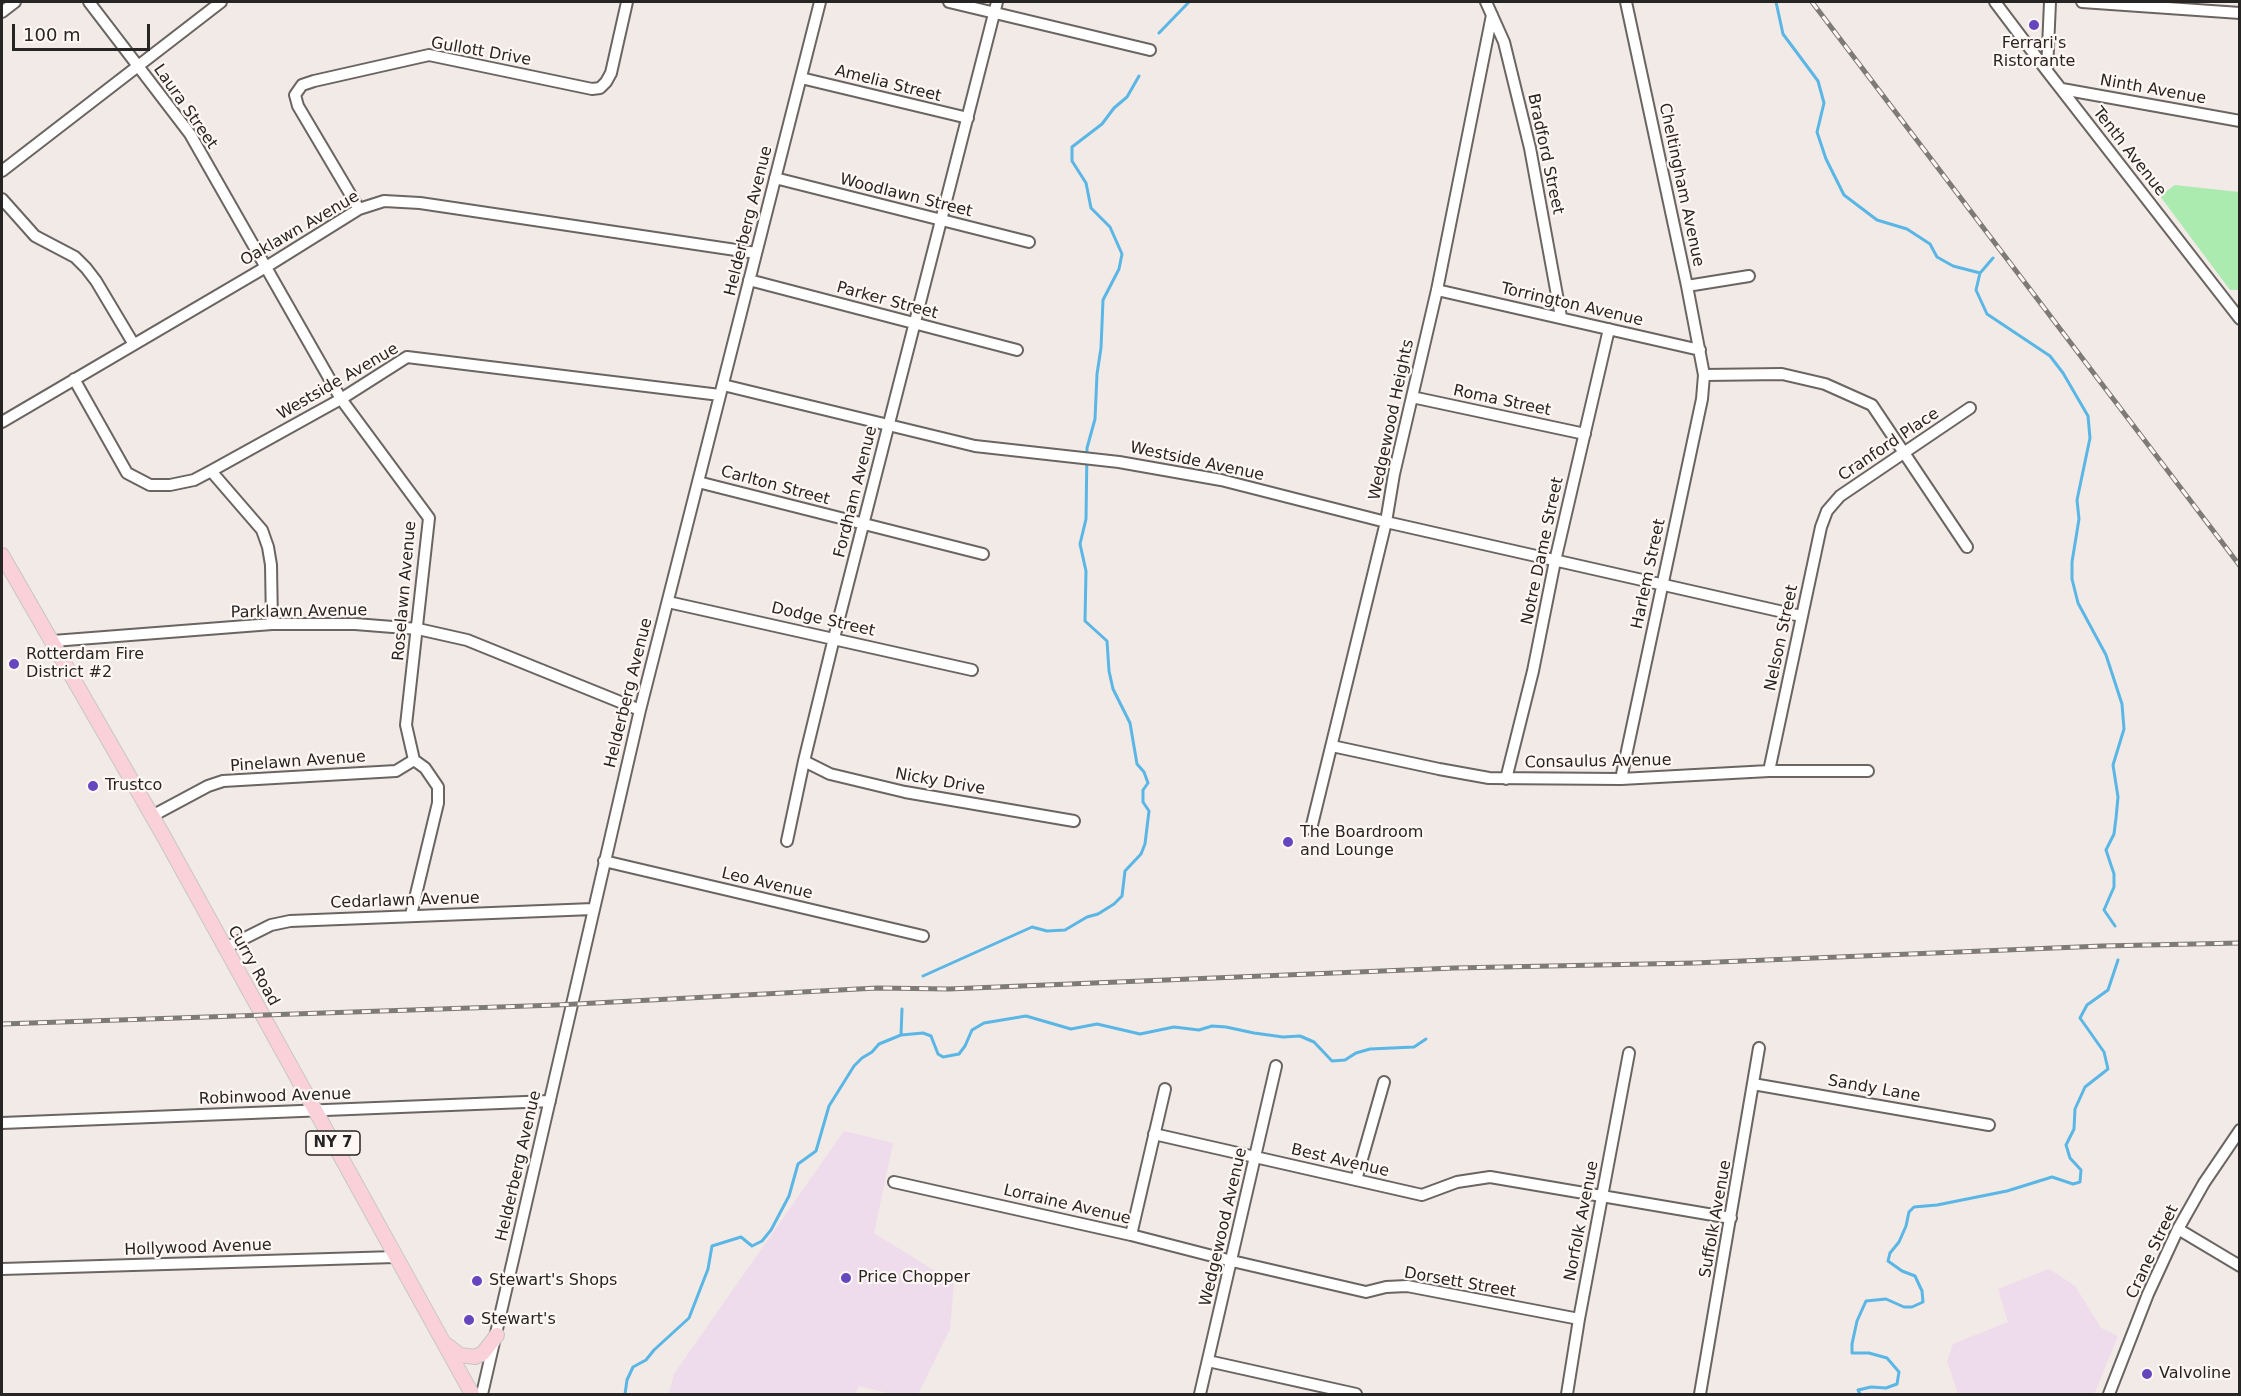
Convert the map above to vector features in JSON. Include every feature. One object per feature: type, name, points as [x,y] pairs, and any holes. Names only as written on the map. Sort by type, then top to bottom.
[{"type":"main road","name":"Curry Road","points":[[2,555],[152,816],[472,1395]]},
{"type":"main road","points":[[444,1343],[460,1355],[475,1357],[483,1353],[496,1335]]},
{"type":"street","points":[[2,12],[15,2]]},
{"type":"street","name":"Laura Street","points":[[89,2],[190,135],[266,267]]},
{"type":"street","points":[[2,171],[221,2]]},
{"type":"street","name":"Gullott Drive","points":[[359,209],[298,106],[295,95],[302,85],[429,55],[592,89],[600,88],[611,73],[627,2]]},
{"type":"street","name":"Helderberg Avenue","points":[[482,1395],[640,710],[820,2]]},
{"type":"street","points":[[949,2],[996,7],[1150,50]]},
{"type":"street","name":"Bradford Street","points":[[1486,2],[1504,42],[1530,148],[1561,317]]},
{"type":"street","name":"Cheltingham Avenue","points":[[1626,2],[1704,375]]},
{"type":"street","name":"Tenth Avenue","points":[[1995,2],[2240,320]]},
{"type":"street","points":[[2047,71],[2050,2]]},
{"type":"street","points":[[2082,2],[2240,13]]},
{"type":"street","name":"Fordham Avenue","points":[[786,841],[834,638],[996,7]]},
{"type":"street","name":"Wedgewood Heights","points":[[1311,829],[1386,522],[1437,290],[1492,15]]},
{"type":"street","name":"Amelia Street","points":[[801,78],[968,118]]},
{"type":"street","name":"Ninth Avenue","points":[[2062,89],[2240,121]]},
{"type":"street","name":"Woodlawn Street","points":[[775,178],[1029,242]]},
{"type":"street","points":[[2,199],[35,236],[75,257],[86,267],[133,343]]},
{"type":"street","name":"Oaklawn Avenue","points":[[2,422],[266,267],[359,209],[384,201],[420,203],[756,254]]},
{"type":"street","name":"Roselawn Avenue","points":[[266,267],[340,399],[429,518],[406,725],[414,760]]},
{"type":"street","points":[[1687,286],[1749,276]]},
{"type":"street","name":"Parker Street","points":[[749,280],[1017,350]]},
{"type":"street","name":"Torrington Avenue","points":[[1437,290],[1700,350]]},
{"type":"street","name":"Notre Dame Street","points":[[1506,779],[1533,671],[1555,561],[1609,329]]},
{"type":"street","name":"Westside Avenue","points":[[74,379],[127,473],[150,484],[170,485],[194,480],[340,399],[407,357],[722,390],[975,446],[1092,459],[1221,480],[1386,522],[1801,616]]},
{"type":"street","points":[[1704,375],[1782,374],[1825,384],[1872,405],[1967,547]]},
{"type":"street","name":"Harlem Street","points":[[1621,779],[1702,399],[1704,375]]},
{"type":"street","name":"Roma Street","points":[[1412,398],[1585,434]]},
{"type":"street","name":"Cranford Place","points":[[1827,511],[1840,496],[1970,408]]},
{"type":"street","points":[[212,471],[262,530],[272,565],[272,624]]},
{"type":"street","name":"Carlton Street","points":[[699,482],[983,554]]},
{"type":"street","name":"Nelson Street","points":[[1769,771],[1801,616],[1821,527],[1827,511]]},
{"type":"street","name":"Dodge Street","points":[[668,602],[972,670]]},
{"type":"street","name":"Parklawn Avenue","points":[[53,641],[272,624],[355,624],[418,628],[466,640],[640,710]]},
{"type":"street","name":"Consaulus Avenue","points":[[1332,746],[1472,776],[1506,779],[1621,779],[1769,771],[1868,771]]},
{"type":"street","points":[[411,915],[438,803],[438,787],[425,768],[414,760]]},
{"type":"street","name":"Pinelawn Avenue","points":[[152,816],[208,786],[223,781],[396,771],[414,760]]},
{"type":"street","name":"Nicky Drive","points":[[804,761],[830,774],[905,792],[1074,821]]},
{"type":"street","name":"Leo Avenue","points":[[604,861],[923,936]]},
{"type":"street","name":"Cedarlawn Avenue","points":[[225,948],[272,925],[290,921],[593,909]]},
{"type":"street","name":"Suffolk Avenue","points":[[1700,1395],[1760,1048]]},
{"type":"street","name":"Norfolk Avenue","points":[[1567,1395],[1629,1053]]},
{"type":"street","name":"Wedgewood Avenue","points":[[1200,1395],[1276,1066]]},
{"type":"street","points":[[1356,1180],[1384,1082]]},
{"type":"street","name":"Sandy Lane","points":[[1754,1084],[1989,1125]]},
{"type":"street","points":[[1131,1234],[1165,1089]]},
{"type":"street","name":"Robinwood Avenue","points":[[2,1123],[550,1101]]},
{"type":"street","name":"Crane Street","points":[[2109,1395],[2148,1294],[2178,1228],[2204,1183],[2240,1130]]},
{"type":"street","name":"Best Avenue","points":[[1154,1134],[1422,1195],[1457,1182],[1490,1177],[1731,1218]]},
{"type":"street","name":"Lorraine Avenue","points":[[894,1182],[1131,1234],[1232,1261]]},
{"type":"street","points":[[2178,1228],[2240,1266]]},
{"type":"street","name":"Hollywood Avenue","points":[[2,1269],[395,1257]]},
{"type":"street","name":"Dorsett Street","points":[[1232,1261],[1366,1292],[1386,1287],[1407,1286],[1579,1319]]},
{"type":"street","points":[[1208,1361],[1356,1395]]},
{"type":"shaded area","points":[[844,1131],[893,1143],[874,1233],[954,1283],[950,1329],[918,1394],[892,1394],[859,1386],[855,1394],[669,1394],[674,1374]]},
{"type":"shaded area","points":[[2049,1269],[2075,1286],[2101,1328],[2118,1336],[2095,1392],[2092,1394],[1958,1394],[1947,1361],[1953,1344],[2008,1322],[1998,1289]]},
{"type":"green space","points":[[2175,185],[2239,192],[2239,290],[2230,290],[2160,196]]},
{"type":"waterway","points":[[1159,33],[1189,2]]},
{"type":"waterway","points":[[1776,2],[1783,34],[1818,81],[1824,103],[1817,132],[1826,159],[1844,195],[1877,220],[1907,229],[1930,244],[1937,257],[1953,266],[1980,273],[1976,290],[1987,314],[2050,356],[2063,373],[2088,416],[2090,438],[2077,500],[2079,519],[2072,562],[2072,579],[2078,603],[2106,655],[2122,704],[2124,729],[2113,765],[2118,797],[2116,818],[2114,834],[2106,850],[2114,874],[2114,887],[2104,910],[2115,926]]},
{"type":"waterway","points":[[923,976],[1032,927],[1047,931],[1065,930],[1087,917],[1098,914],[1122,896],[1125,871],[1141,854],[1145,844],[1149,811],[1143,802],[1143,790],[1148,783],[1144,772],[1137,764],[1130,723],[1113,689],[1107,641],[1085,621],[1086,571],[1080,544],[1086,519],[1087,448],[1095,419],[1103,300],[1119,269],[1122,254],[1110,227],[1091,208],[1086,183],[1072,161],[1072,147],[1102,124],[1114,108],[1127,97],[1139,76]]},
{"type":"waterway","points":[[1981,272],[1993,258]]},
{"type":"waterway","points":[[1860,1394],[1858,1390],[1871,1387],[1886,1388],[1897,1384],[1899,1372],[1887,1358],[1869,1353],[1852,1353],[1857,1321],[1866,1301],[1886,1299],[1904,1307],[1912,1307],[1923,1302],[1922,1291],[1915,1276],[1902,1271],[1888,1261],[1890,1253],[1899,1242],[1906,1226],[1909,1212],[1914,1207],[1937,1205],[2007,1191],[2052,1177],[2073,1184],[2080,1182],[2081,1170],[2070,1158],[2066,1145],[2074,1129],[2075,1109],[2085,1087],[2108,1069],[2104,1052],[2080,1018],[2087,1005],[2108,990],[2118,960]]},
{"type":"waterway","points":[[625,1394],[627,1380],[633,1367],[646,1360],[689,1318],[708,1269],[712,1246],[741,1237],[752,1246],[762,1241],[771,1230],[789,1196],[798,1164],[816,1151],[829,1106],[854,1066],[862,1058],[879,1044],[901,1035],[902,1009]]},
{"type":"waterway","points":[[901,1035],[923,1033],[931,1036],[938,1054],[943,1057],[959,1054],[972,1030],[984,1023],[1026,1016],[1071,1029],[1097,1024],[1140,1034],[1174,1027],[1199,1030],[1212,1026],[1283,1037],[1300,1036],[1314,1042],[1332,1061],[1345,1060],[1356,1053],[1370,1049],[1414,1047],[1426,1039]]},
{"type":"railway","points":[[1812,2],[2240,566]]},
{"type":"railway","points":[[2,1024],[557,1005],[877,988],[949,989],[1454,968],[1694,963],[2102,946],[2240,943]]},
{"type":"place","name":"Ferrari's Ristorante","points":[[2034,25]]},
{"type":"place","name":"Rotterdam Fire District #2","points":[[14,664]]},
{"type":"place","name":"Trustco","points":[[93,786]]},
{"type":"place","name":"The Boardroom and Lounge","points":[[1288,842]]},
{"type":"place","name":"Price Chopper","points":[[846,1278]]},
{"type":"place","name":"Stewart's Shops","points":[[477,1281]]},
{"type":"place","name":"Stewart's","points":[[469,1320]]},
{"type":"place","name":"Valvoline","points":[[2147,1374]]}]
